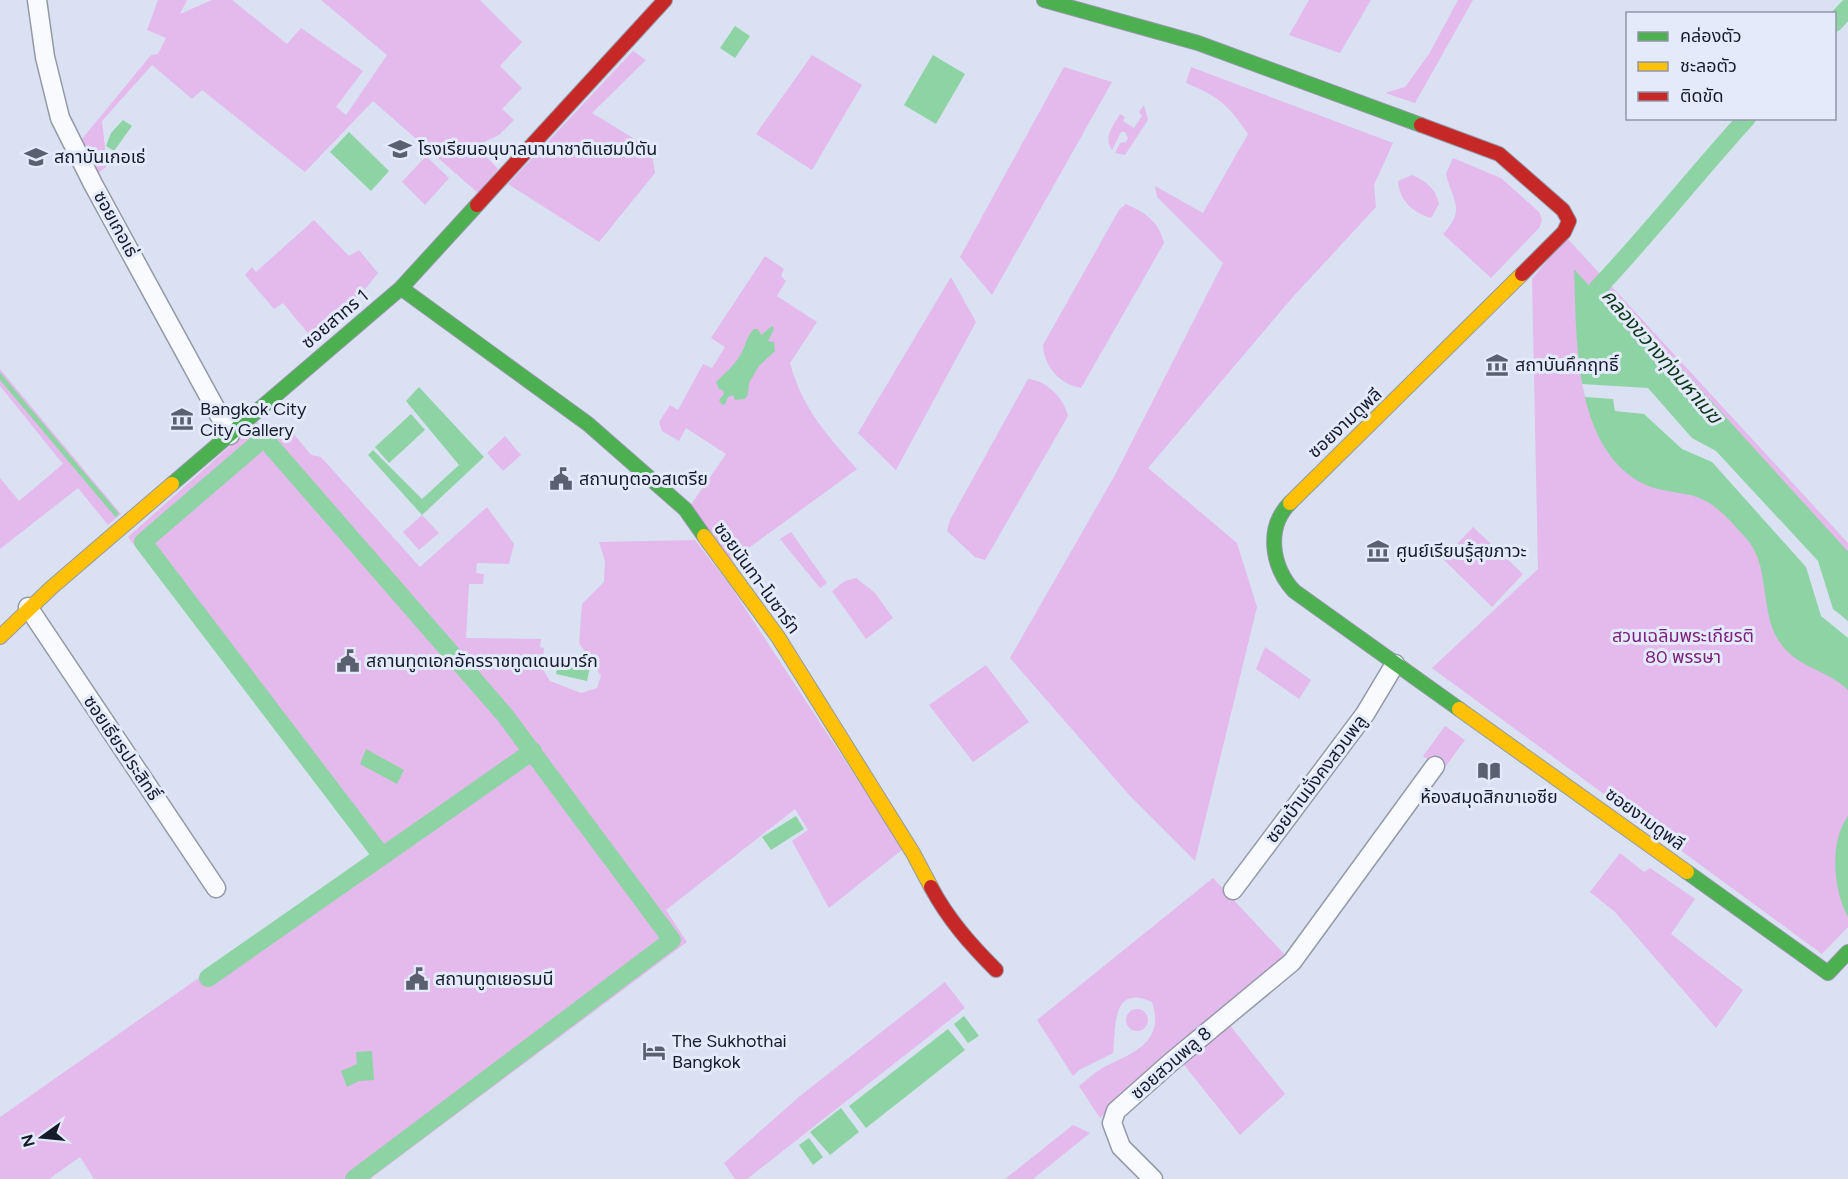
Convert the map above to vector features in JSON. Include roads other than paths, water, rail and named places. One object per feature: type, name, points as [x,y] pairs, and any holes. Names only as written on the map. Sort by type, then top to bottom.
[{"type":"street","name":"ซอยเกอเธ่","points":[[37,0],[45,57],[60,118],[230,435]]},
{"type":"street","name":"ซอยสาทร 1","points":[[0,638],[28,608],[230,435],[260,406],[401,288],[665,0]]},
{"type":"street","name":"ซอยงามดูพลี","points":[[1044,0],[1198,44],[1499,153],[1563,210],[1569,221],[1564,232],[1390,406],[1294,496],[1280,513],[1275,527],[1277,565],[1288,585],[1828,973],[1848,952]]},
{"type":"street","name":"ซอยนันทา-โมซาร์ท","points":[[401,288],[588,424],[685,509],[784,645],[913,853],[942,908],[966,940],[996,970]]},
{"type":"street","name":"ซอยเธียรประสิทธิ์","points":[[28,608],[216,888]]},
{"type":"street","name":"ซอยบ้านมั่งคงสวนพลู","points":[[1233,890],[1359,723],[1395,664]]},
{"type":"street","name":"ซอยสวนพลู 8","points":[[1153,1179],[1121,1147],[1112,1123],[1116,1111],[1292,962],[1435,766]]},
{"type":"waterway","name":"คลองขวางทุ่งมหาเมฆ","points":[[1836,21],[1848,8]]},
{"type":"waterway","name":"คลองขวางทุ่งมหาเมฆ","points":[[1745,120],[1597,289],[1848,565]]},
{"type":"waterway","points":[[0,376],[116,514]]},
{"type":"waterway","points":[[354,1179],[672,940],[504,714],[264,438],[143,542],[382,856]]},
{"type":"waterway","points":[[208,978],[533,751]]},
{"type":"place","name":"โรงเรียนอนุบาลนานาชาติแฮมป์ตัน","points":[[400,149]]},
{"type":"place","name":"สถาบันเกอเธ่","points":[[36,157]]},
{"type":"place","name":"สถาบันคึกฤทธิ์","points":[[1497,365]]},
{"type":"place","name":"Bangkok City City Gallery","points":[[182,419]]},
{"type":"place","name":"สถานทูตออสเตรีย","points":[[561,479]]},
{"type":"place","name":"ศูนย์เรียนรู้สุขภาวะ","points":[[1378,551]]},
{"type":"place","name":"สถานทูตเอกอัครราชทูตเดนมาร์ก","points":[[348,661]]},
{"type":"place","name":"ห้องสมุดสิกขาเอซีย","points":[[1489,771]]},
{"type":"place","name":"สถานทูตเยอรมนี","points":[[417,979]]},
{"type":"place","name":"The Sukhothai Bangkok","points":[[654,1051]]},
{"type":"park label","name":"สวนเฉลิมพระเกียรติ 80 พรรษา","points":[[1683,646]]}]
